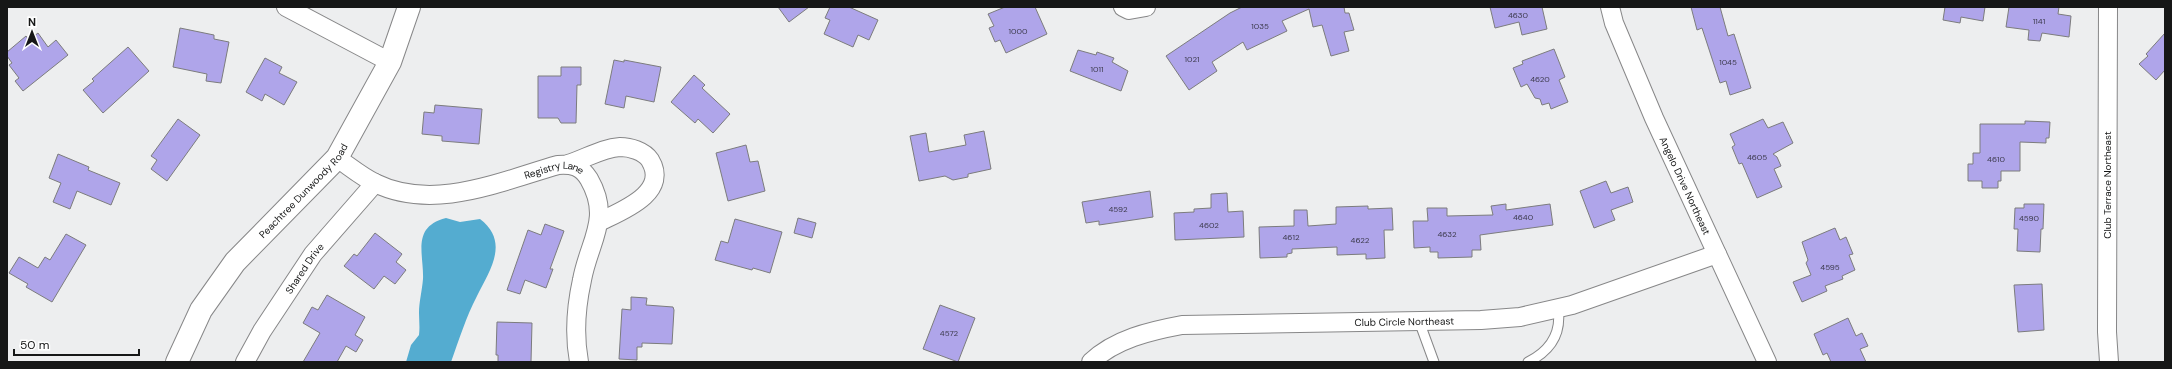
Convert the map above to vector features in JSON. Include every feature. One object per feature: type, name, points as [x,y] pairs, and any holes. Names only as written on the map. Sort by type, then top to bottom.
[{"type":"main road","name":"Peachtree Dunwoody Road","points":[[177,362],[201,310],[235,262],[337,158],[390,62],[409,7]]},
{"type":"street","points":[[286,7],[390,62]]},
{"type":"street","points":[[1123,7],[1129,10],[1146,7]]},
{"type":"street","name":"Angelo Drive Northeast","points":[[1610,7],[1614,23],[1654,118],[1767,362]]},
{"type":"street","name":"Club Terrace Northeast","points":[[2108,7],[2107,332],[2109,362]]},
{"type":"street","points":[[568,164],[608,149],[620,147],[642,152],[650,159],[655,176],[649,192],[634,204],[599,222]]},
{"type":"street","name":"Registry Lane","points":[[337,158],[375,183],[398,191],[443,194],[484,187],[568,164],[578,166],[590,182],[598,200],[600,211],[599,222],[582,280],[578,307],[576,332],[579,362]]},
{"type":"street","name":"Shared Drive","points":[[245,362],[262,331],[313,254],[375,183]]},
{"type":"street","name":"Club Circle Northeast","points":[[1091,362],[1098,355],[1125,340],[1158,329],[1182,325],[1504,318],[1572,305],[1717,254]]},
{"type":"lane","points":[[1528,362],[1545,351],[1558,331],[1560,319],[1558,308]]},
{"type":"lane","points":[[1419,321],[1434,362]]},
{"type":"water","points":[[446,218],[460,222],[480,219],[489,228],[494,237],[496,247],[495,256],[492,266],[469,312],[451,362],[406,362],[411,345],[419,335],[419,309],[423,279],[421,251],[422,242],[428,228],[435,222]]},
{"type":"building","points":[[778,7],[809,7],[789,22]]},
{"type":"building","points":[[830,7],[849,7],[878,20],[869,40],[858,35],[853,47],[824,34],[830,20],[825,18]]},
{"type":"building","points":[[1005,7],[1035,7],[1047,34],[1006,53],[1000,40],[995,42],[989,28],[994,26],[988,14]]},
{"type":"building","points":[[1242,7],[1344,7],[1345,13],[1349,13],[1354,30],[1344,32],[1349,51],[1331,56],[1322,25],[1313,27],[1309,9],[1282,21],[1287,31],[1247,50],[1243,42],[1212,62],[1217,71],[1189,90],[1166,56],[1230,13]]},
{"type":"building","points":[[1490,7],[1542,7],[1547,29],[1522,35],[1519,22],[1495,28]]},
{"type":"building","points":[[1691,7],[1720,7],[1728,36],[1734,34],[1751,88],[1730,95],[1726,81],[1720,83],[1702,28],[1697,30]]},
{"type":"building","points":[[1945,7],[1985,7],[1983,21],[1961,17],[1960,23],[1943,20]]},
{"type":"building","points":[[2009,7],[2059,7],[2058,14],[2071,16],[2069,37],[2042,33],[2040,41],[2028,40],[2029,30],[2006,27]]},
{"type":"building","points":[[180,28],[214,35],[214,39],[229,42],[221,83],[206,81],[207,74],[173,67]]},
{"type":"building","points":[[38,33],[48,47],[56,40],[68,55],[23,91],[15,81],[19,78],[9,65],[12,63],[7,56],[7,52],[26,36],[29,40]]},
{"type":"building","points":[[2165,33],[2165,70],[2156,80],[2139,64],[2148,56],[2146,54]]},
{"type":"building","points":[[128,47],[149,71],[103,113],[83,90],[94,81],[92,79]]},
{"type":"building","points":[[1554,49],[1565,77],[1559,80],[1568,102],[1551,109],[1549,103],[1542,105],[1540,99],[1535,98],[1527,84],[1521,87],[1513,68],[1523,64],[1522,61]]},
{"type":"building","points":[[1078,50],[1096,55],[1097,52],[1114,58],[1112,62],[1128,71],[1121,91],[1070,71]]},
{"type":"building","points":[[265,58],[282,67],[279,73],[297,82],[284,105],[265,94],[262,101],[246,92]]},
{"type":"building","points":[[614,60],[624,62],[624,60],[661,67],[654,102],[626,96],[624,108],[605,104]]},
{"type":"building","points":[[561,67],[581,67],[581,85],[577,85],[576,123],[561,123],[558,118],[538,118],[538,76],[561,76]]},
{"type":"building","points":[[694,75],[705,85],[702,88],[730,114],[713,133],[698,119],[695,123],[671,102]]},
{"type":"building","points":[[435,105],[482,109],[479,144],[442,141],[442,136],[422,134],[424,112],[434,113]]},
{"type":"building","points":[[178,119],[200,135],[167,181],[151,169],[157,160],[151,156]]},
{"type":"building","points":[[1763,119],[1768,128],[1783,122],[1793,143],[1773,154],[1777,157],[1781,166],[1774,169],[1782,187],[1757,198],[1742,163],[1739,164],[1732,147],[1735,145],[1730,134]]},
{"type":"building","points":[[2025,121],[2050,122],[2049,138],[2046,138],[2046,143],[2020,142],[2020,171],[2001,171],[2001,181],[1998,181],[1998,188],[1982,188],[1982,181],[1968,181],[1968,164],[1973,164],[1973,153],[1980,153],[1980,124],[2025,124]]},
{"type":"building","points":[[984,131],[991,169],[968,174],[968,177],[953,180],[945,176],[919,181],[910,136],[926,133],[929,152],[966,145],[964,135]]},
{"type":"building","points":[[746,145],[750,162],[758,161],[765,191],[728,201],[716,153]]},
{"type":"building","points":[[58,154],[89,167],[88,170],[120,183],[111,205],[77,191],[70,209],[53,202],[61,183],[49,178]]},
{"type":"building","points":[[1606,181],[1611,193],[1628,187],[1633,202],[1611,210],[1615,220],[1594,228],[1580,191]]},
{"type":"building","points":[[1150,191],[1153,217],[1099,225],[1099,221],[1086,223],[1082,202]]},
{"type":"building","points":[[1227,193],[1228,212],[1243,211],[1244,237],[1175,240],[1174,213],[1194,212],[1194,209],[1211,208],[1211,194]]},
{"type":"building","points":[[1506,204],[1506,210],[1550,204],[1553,225],[1480,235],[1481,250],[1472,250],[1472,257],[1438,258],[1438,252],[1430,252],[1430,247],[1414,248],[1413,221],[1428,221],[1427,208],[1447,208],[1447,216],[1493,215],[1491,206]]},
{"type":"building","points":[[2024,204],[2044,204],[2040,252],[2017,251],[2018,229],[2014,229],[2015,208],[2024,208]]},
{"type":"building","points":[[1368,206],[1368,209],[1392,208],[1393,230],[1384,230],[1385,258],[1366,259],[1366,254],[1337,255],[1337,247],[1292,249],[1292,253],[1287,254],[1287,257],[1260,258],[1259,227],[1294,226],[1294,210],[1307,210],[1308,226],[1336,224],[1336,207]]},
{"type":"building","points":[[798,218],[816,223],[812,238],[794,233]]},
{"type":"building","points":[[735,219],[782,232],[770,273],[753,268],[752,270],[715,260],[721,241],[728,243]]},
{"type":"building","points":[[545,224],[564,231],[550,269],[553,269],[546,288],[525,280],[520,294],[507,290],[528,230],[541,235]]},
{"type":"building","points":[[1835,228],[1840,240],[1846,237],[1853,254],[1849,255],[1855,270],[1842,276],[1843,279],[1825,286],[1827,291],[1802,302],[1793,282],[1811,275],[1806,263],[1808,260],[1802,242]]},
{"type":"building","points":[[375,233],[402,254],[396,262],[406,270],[395,284],[384,276],[374,289],[344,266],[354,254],[357,256]]},
{"type":"building","points":[[66,234],[86,245],[52,302],[26,287],[28,284],[9,273],[19,257],[38,268],[45,257],[50,260]]},
{"type":"building","points":[[2042,284],[2044,330],[2018,332],[2014,285]]},
{"type":"building","points":[[327,295],[365,317],[355,335],[363,340],[356,352],[346,346],[337,362],[303,362],[320,333],[303,323],[312,307],[318,310]]},
{"type":"building","points":[[631,297],[647,298],[646,305],[673,307],[674,310],[672,344],[642,343],[642,347],[637,347],[637,360],[619,359],[622,309],[631,310]]},
{"type":"building","points":[[940,305],[975,318],[958,362],[923,349]]},
{"type":"building","points":[[1848,318],[1856,336],[1862,333],[1868,346],[1860,349],[1866,362],[1831,362],[1827,353],[1823,355],[1814,334]]},
{"type":"building","points":[[497,322],[532,323],[531,362],[498,362],[498,355],[496,355]]}]
